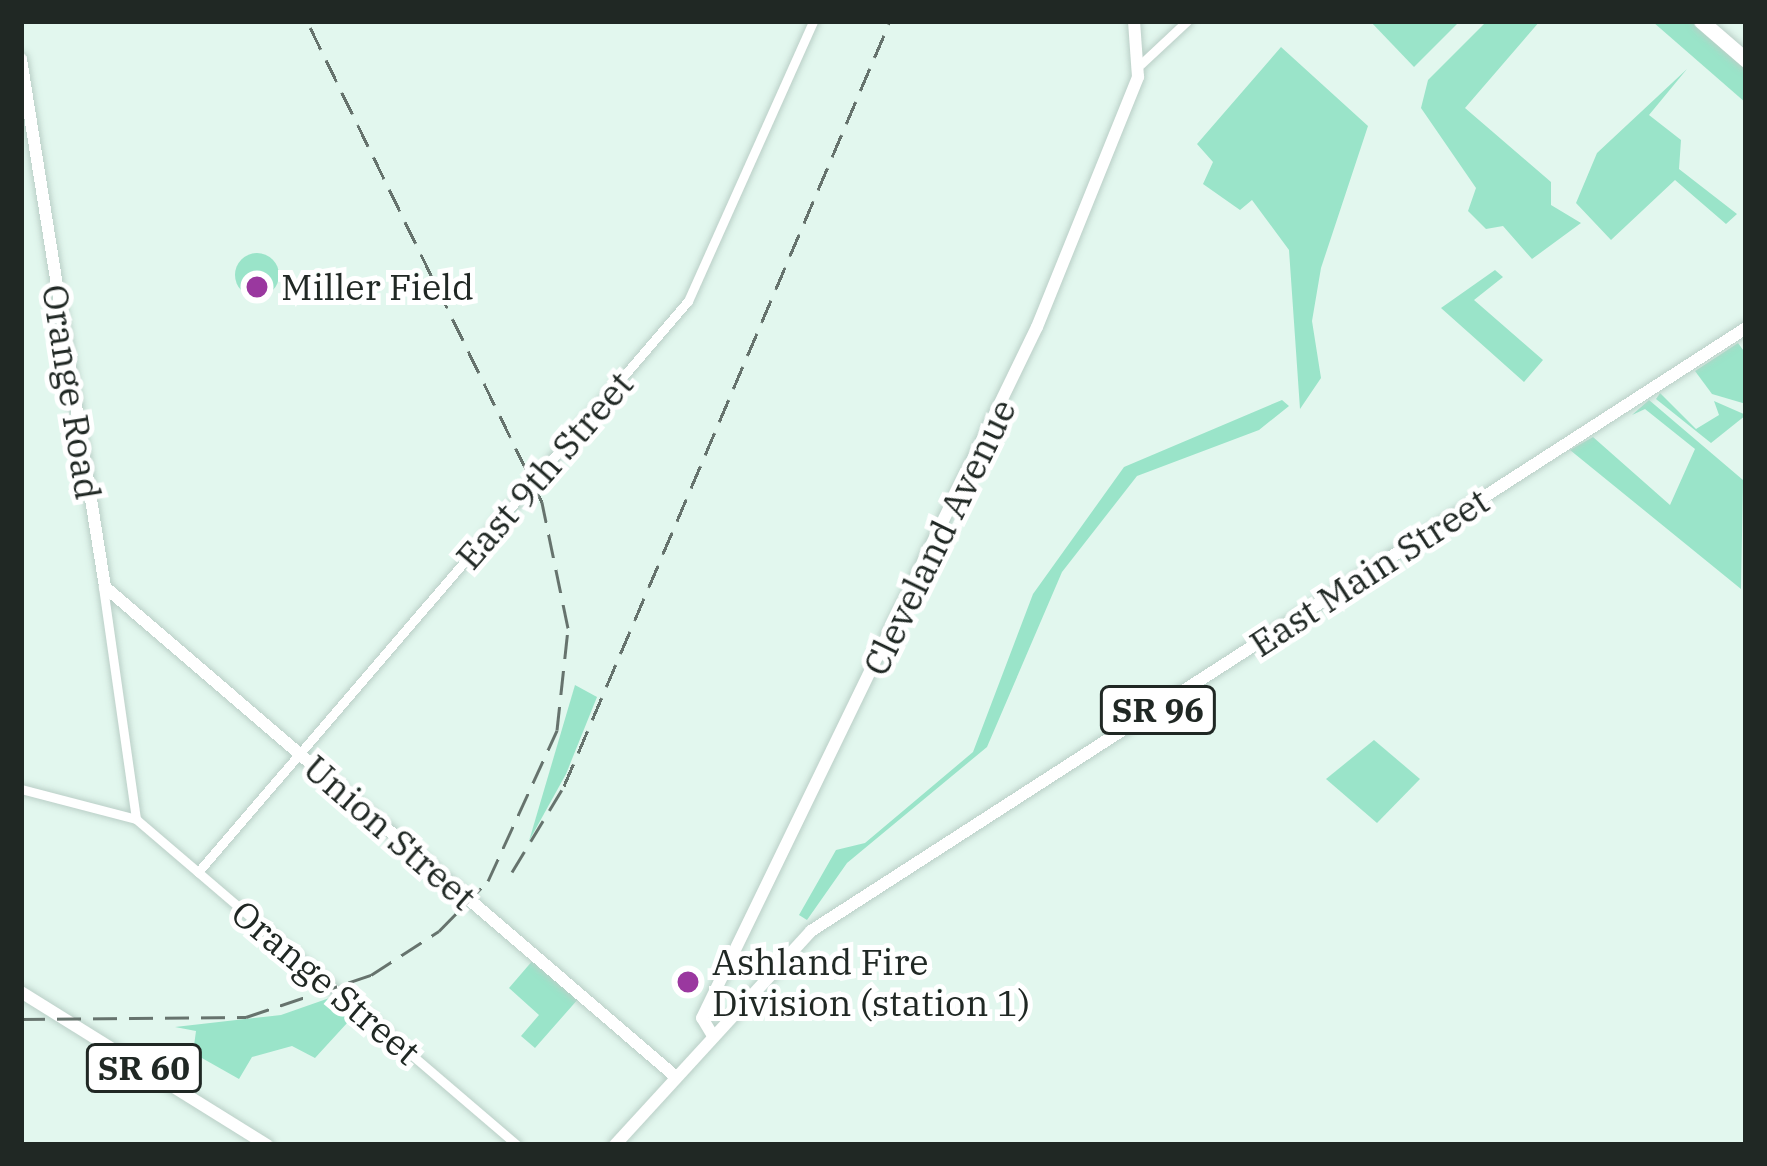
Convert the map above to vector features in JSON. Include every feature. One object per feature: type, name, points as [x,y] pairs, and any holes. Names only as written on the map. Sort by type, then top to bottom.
[{"type":"highway","points":[[1701,21],[1746,60]]},
{"type":"main road","points":[[1133,21],[1141,64]]},
{"type":"main road","name":"Orange Road","points":[[21,59],[104,584]]},
{"type":"main road","name":"Cleveland Avenue","points":[[713,1036],[702,1018],[1008,393],[1141,64]]},
{"type":"main road","name":"East Main Street","points":[[615,1145],[819,926],[1746,328]]},
{"type":"main road","name":"Union Street","points":[[104,584],[676,1077]]},
{"type":"main road","name":"SR 60","points":[[21,992],[267,1145]]},
{"type":"street","name":"East 9th Street","points":[[199,872],[700,285],[782,71],[813,21]]},
{"type":"street","points":[[1141,64],[1187,21]]},
{"type":"street","name":"Orange Road","points":[[104,584],[136,819]]},
{"type":"street","points":[[21,789],[136,819]]},
{"type":"street","name":"Orange Street","points":[[136,819],[517,1145]]},
{"type":"green space","points":[[1370,21],[1460,21],[1414,67]]},
{"type":"green space","points":[[1487,21],[1540,21],[1465,108],[1551,182],[1551,205],[1581,223],[1532,259],[1503,226],[1486,229],[1468,211],[1476,188],[1421,108],[1428,80]]},
{"type":"green space","points":[[1699,21],[1746,61],[1746,103],[1653,22]]},
{"type":"green space","points":[[1281,47],[1368,126],[1321,268],[1312,321],[1321,378],[1300,409],[1289,250],[1252,200],[1240,210],[1203,184],[1213,162],[1197,144]]},
{"type":"green space","points":[[1687,69],[1649,115],[1681,140],[1679,169],[1737,214],[1726,224],[1675,180],[1611,240],[1576,203],[1597,153]]},
{"type":"green space","name":"Miller Field","points":[[257,253],[273,259],[279,275],[273,291],[257,297],[241,291],[235,275],[241,259]]},
{"type":"green space","points":[[1495,270],[1503,277],[1474,300],[1543,360],[1524,382],[1441,308]]},
{"type":"green space","points":[[1738,343],[1746,354],[1746,404],[1712,394],[1695,371]]},
{"type":"green space","points":[[1660,393],[1696,429],[1719,415],[1714,401],[1746,415],[1711,443],[1656,399]]},
{"type":"green space","points":[[1282,400],[1289,406],[1259,430],[1137,476],[1062,572],[987,747],[847,863],[807,920],[799,915],[836,850],[865,843],[973,752],[1033,594],[1124,467]]},
{"type":"green space","points":[[1649,400],[1743,480],[1741,589],[1570,450],[1593,437],[1670,505],[1695,449],[1645,409],[1632,415]]},
{"type":"green space","points":[[575,685],[597,697],[566,774],[529,841]]},
{"type":"green space","points":[[1374,740],[1420,779],[1377,823],[1326,779]]},
{"type":"green space","points":[[534,959],[579,998],[535,1048],[521,1036],[539,1015],[509,988]]},
{"type":"green space","points":[[338,995],[359,1010],[315,1058],[292,1046],[252,1057],[239,1079],[193,1053],[196,1031],[175,1027],[281,1015]]},
{"type":"railway","points":[[21,1019],[246,1017],[371,975],[439,931],[488,881],[557,730],[568,628],[542,502],[307,21]]},
{"type":"railway","points":[[512,872],[564,786],[890,21]]},
{"type":"place","name":"Miller Field","points":[[257,287]]},
{"type":"place","name":"Ashland Fire Division (station 1)","points":[[688,982]]}]
